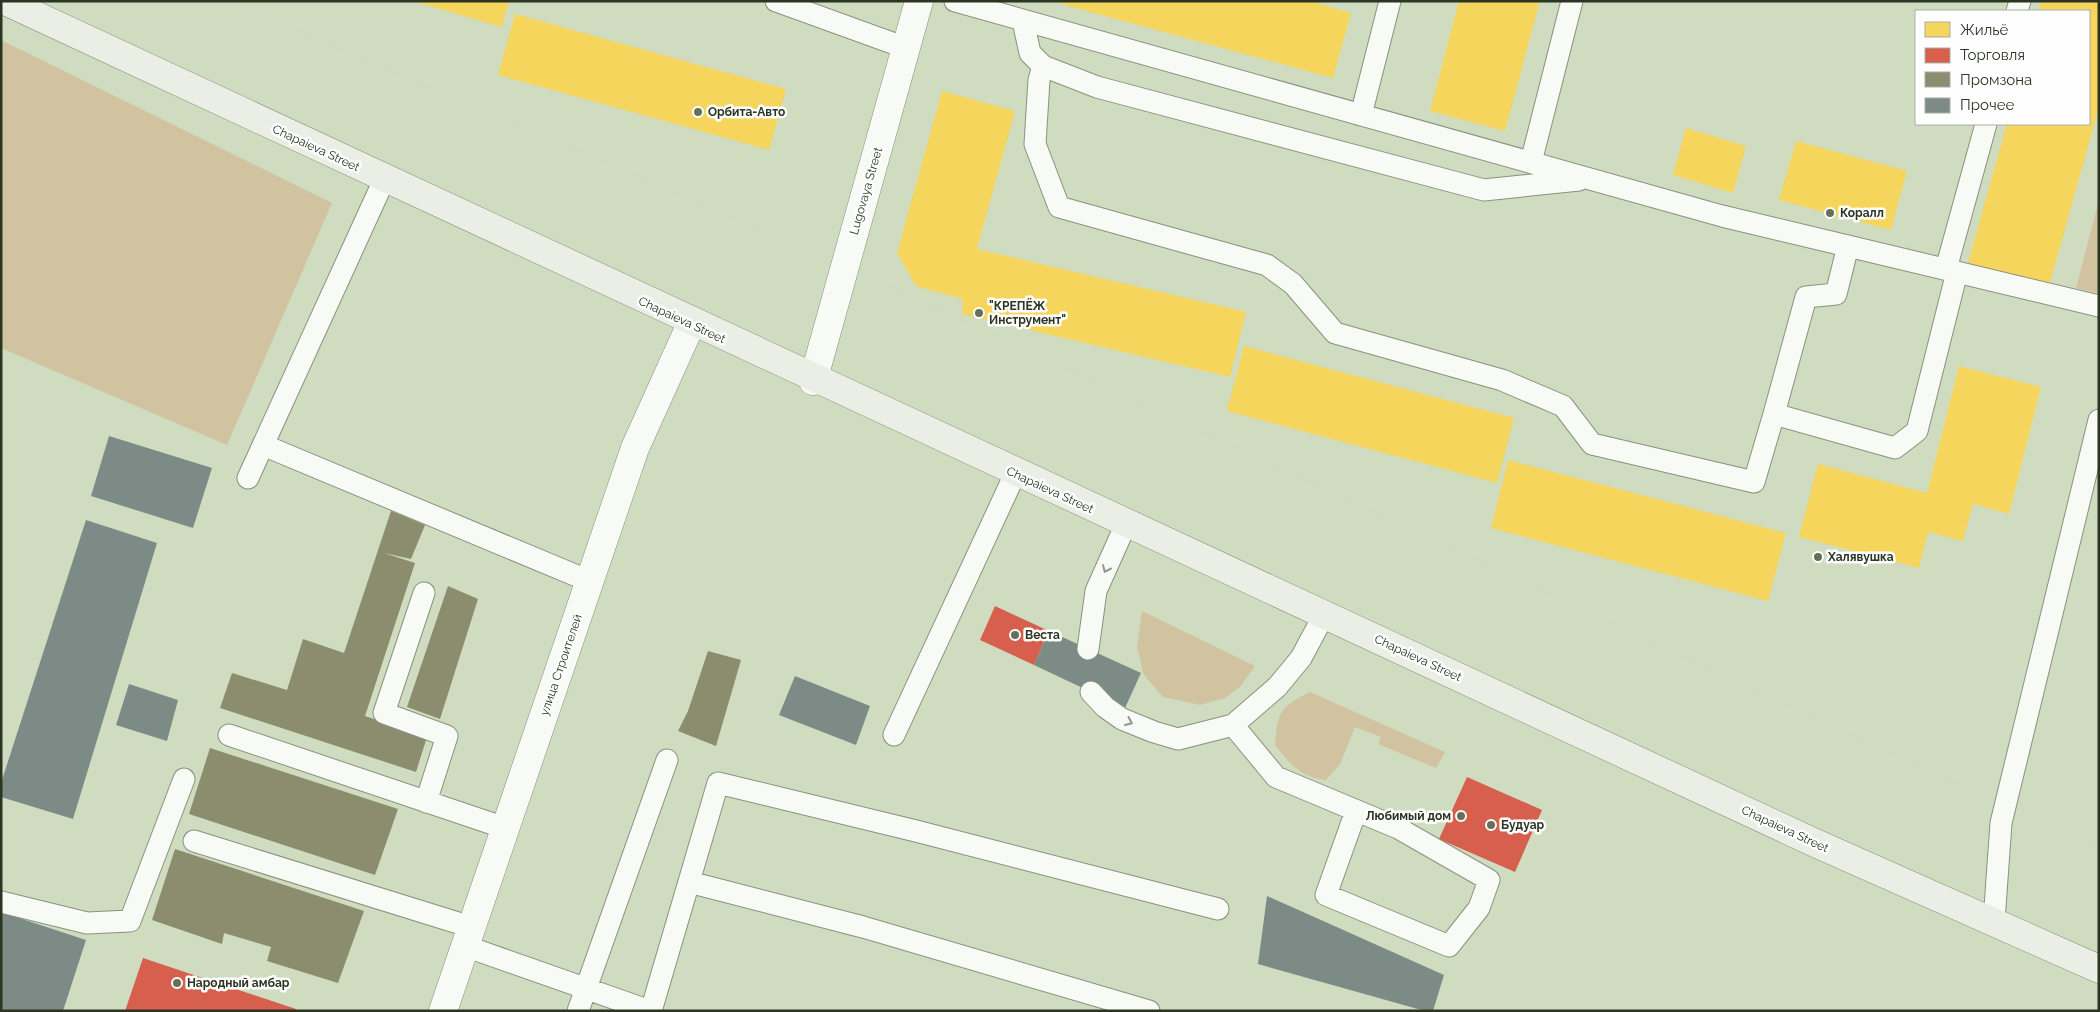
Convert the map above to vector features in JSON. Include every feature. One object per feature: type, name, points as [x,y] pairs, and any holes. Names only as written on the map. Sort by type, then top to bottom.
[{"type":"main road","name":"Chapaieva Street","points":[[5,1],[812,381],[1324,615],[1820,845],[2099,969]]},
{"type":"street","name":"Lugovaya Street","points":[[812,381],[919,1]]},
{"type":"street","name":"улица Строителей","points":[[442,1011],[635,448],[691,324]]},
{"type":"lane","points":[[776,1],[906,48]]},
{"type":"lane","points":[[955,1],[1722,216],[2099,306]]},
{"type":"lane","points":[[1362,115],[1390,1]]},
{"type":"lane","points":[[1531,162],[1572,1]]},
{"type":"lane","points":[[1023,20],[1030,53],[1043,66],[1097,87],[1484,190],[1591,179]]},
{"type":"lane","points":[[1043,66],[1039,80],[1035,144],[1059,207],[1267,265],[1293,284],[1335,333],[1502,380],[1546,398],[1563,406],[1592,444],[1754,482],[1806,297],[1836,294],[1848,246]]},
{"type":"lane","points":[[1774,414],[1895,448],[1917,431],[1986,125]]},
{"type":"lane","points":[[248,478],[384,180]]},
{"type":"lane","points":[[1994,921],[2001,823],[2099,420]]},
{"type":"lane","points":[[263,445],[590,581]]},
{"type":"lane","points":[[894,734],[1015,474]]},
{"type":"lane","points":[[1088,649],[1096,591],[1126,524]]},
{"type":"lane","points":[[424,593],[384,713],[447,736],[426,802]]},
{"type":"lane","points":[[1091,692],[1105,707],[1122,719],[1178,739],[1232,725],[1277,687],[1301,658],[1324,615]]},
{"type":"lane","points":[[1232,725],[1276,777],[1398,828],[1489,880],[1479,908],[1449,946],[1326,895],[1356,811]]},
{"type":"lane","points":[[229,736],[505,828]]},
{"type":"lane","points":[[578,1011],[667,760]]},
{"type":"lane","points":[[1,902],[87,923],[130,921],[184,779]]},
{"type":"lane","points":[[194,840],[468,937],[586,989],[651,1011],[718,783],[916,831],[1218,910]]},
{"type":"lane","points":[[689,882],[864,927],[1150,1011]]},
{"type":"path","points":[[228,1],[845,265],[1849,734],[2099,848]]},
{"type":"shaded area","points":[[1,40],[332,203],[227,445],[1,348]]},
{"type":"shaded area","points":[[2099,200],[2099,294],[2076,288]]},
{"type":"shaded area","points":[[1142,611],[1255,666],[1240,687],[1225,698],[1200,705],[1163,697],[1144,675],[1137,647]]},
{"type":"shaded area","points":[[1310,692],[1445,752],[1436,768],[1378,744],[1381,737],[1355,727],[1340,764],[1326,780],[1309,776],[1291,764],[1275,745],[1277,725],[1282,712],[1292,702]]},
{"type":"building: Жильё","points":[[412,1],[509,1],[502,27]]},
{"type":"building: Жильё","points":[[1062,1],[1309,1],[1351,13],[1333,78],[1061,4]]},
{"type":"building: Жильё","points":[[1459,1],[1540,1],[1505,131],[1430,111]]},
{"type":"building: Жильё","points":[[2041,1],[2099,1],[2099,107],[2049,286],[1968,263],[2007,125],[2090,125],[2090,10],[2039,10]]},
{"type":"building: Жильё","points":[[515,14],[786,89],[769,150],[498,75]]},
{"type":"building: Жильё","points":[[942,91],[1015,111],[977,249],[1246,312],[1230,377],[962,314],[963,299],[916,286],[897,253]]},
{"type":"building: Жильё","points":[[1686,128],[1746,146],[1733,193],[1673,175]]},
{"type":"building: Жильё","points":[[1796,141],[1907,171],[1891,230],[1779,200]]},
{"type":"building: Жильё","points":[[1244,346],[1514,418],[1497,483],[1227,411]]},
{"type":"building: Жильё","points":[[1959,366],[2041,387],[2009,514],[1973,504],[1963,541],[1928,532],[1919,568],[1799,537],[1818,464],[1927,493]]},
{"type":"building: Жильё","points":[[1508,460],[1786,533],[1768,601],[1491,528]]},
{"type":"building: Торговля","name":"Веста","points":[[995,606],[1049,631],[1034,665],[980,640]]},
{"type":"building: Торговля","name":"Будуар","points":[[1467,777],[1542,810],[1515,872],[1439,839]]},
{"type":"building: Торговля","name":"Народный амбар","points":[[143,958],[296,1009],[296,1011],[125,1011]]},
{"type":"building: Промзона","points":[[391,511],[425,525],[411,559],[384,553],[415,563],[365,716],[427,737],[416,772],[220,708],[232,673],[287,690],[303,639],[344,653]]},
{"type":"building: Промзона","points":[[448,586],[478,599],[440,719],[407,707]]},
{"type":"building: Промзона","points":[[708,651],[741,660],[716,746],[678,731],[688,711]]},
{"type":"building: Промзона","points":[[210,748],[398,809],[375,875],[189,814]]},
{"type":"building: Промзона","points":[[175,849],[364,911],[338,983],[267,961],[271,947],[224,933],[222,944],[152,920]]},
{"type":"building: Прочее","points":[[109,436],[212,468],[193,528],[91,496]]},
{"type":"building: Прочее","points":[[86,520],[157,543],[73,819],[1,797],[1,783]]},
{"type":"building: Прочее","points":[[1049,631],[1141,673],[1125,708],[1034,665]]},
{"type":"building: Прочее","points":[[795,676],[870,706],[856,745],[779,715]]},
{"type":"building: Прочее","points":[[129,684],[178,700],[167,741],[116,725]]},
{"type":"building: Прочее","points":[[1267,896],[1444,975],[1433,1011],[1425,1011],[1258,964]]},
{"type":"building: Прочее","points":[[1,912],[86,940],[63,1011],[1,1011]]},
{"type":"place","name":"Орбита-Авто","points":[[698,112]]},
{"type":"place","name":"Коралл","points":[[1830,213]]},
{"type":"place","name":"\"КРЕПЁЖ Инструмент\"","points":[[979,313]]},
{"type":"place","name":"Халявушка","points":[[1818,557]]},
{"type":"place","name":"Веста","points":[[1015,635]]},
{"type":"place","name":"Любимый дом","points":[[1461,816]]},
{"type":"place","name":"Будуар","points":[[1491,825]]},
{"type":"place","name":"Народный амбар","points":[[177,983]]}]
